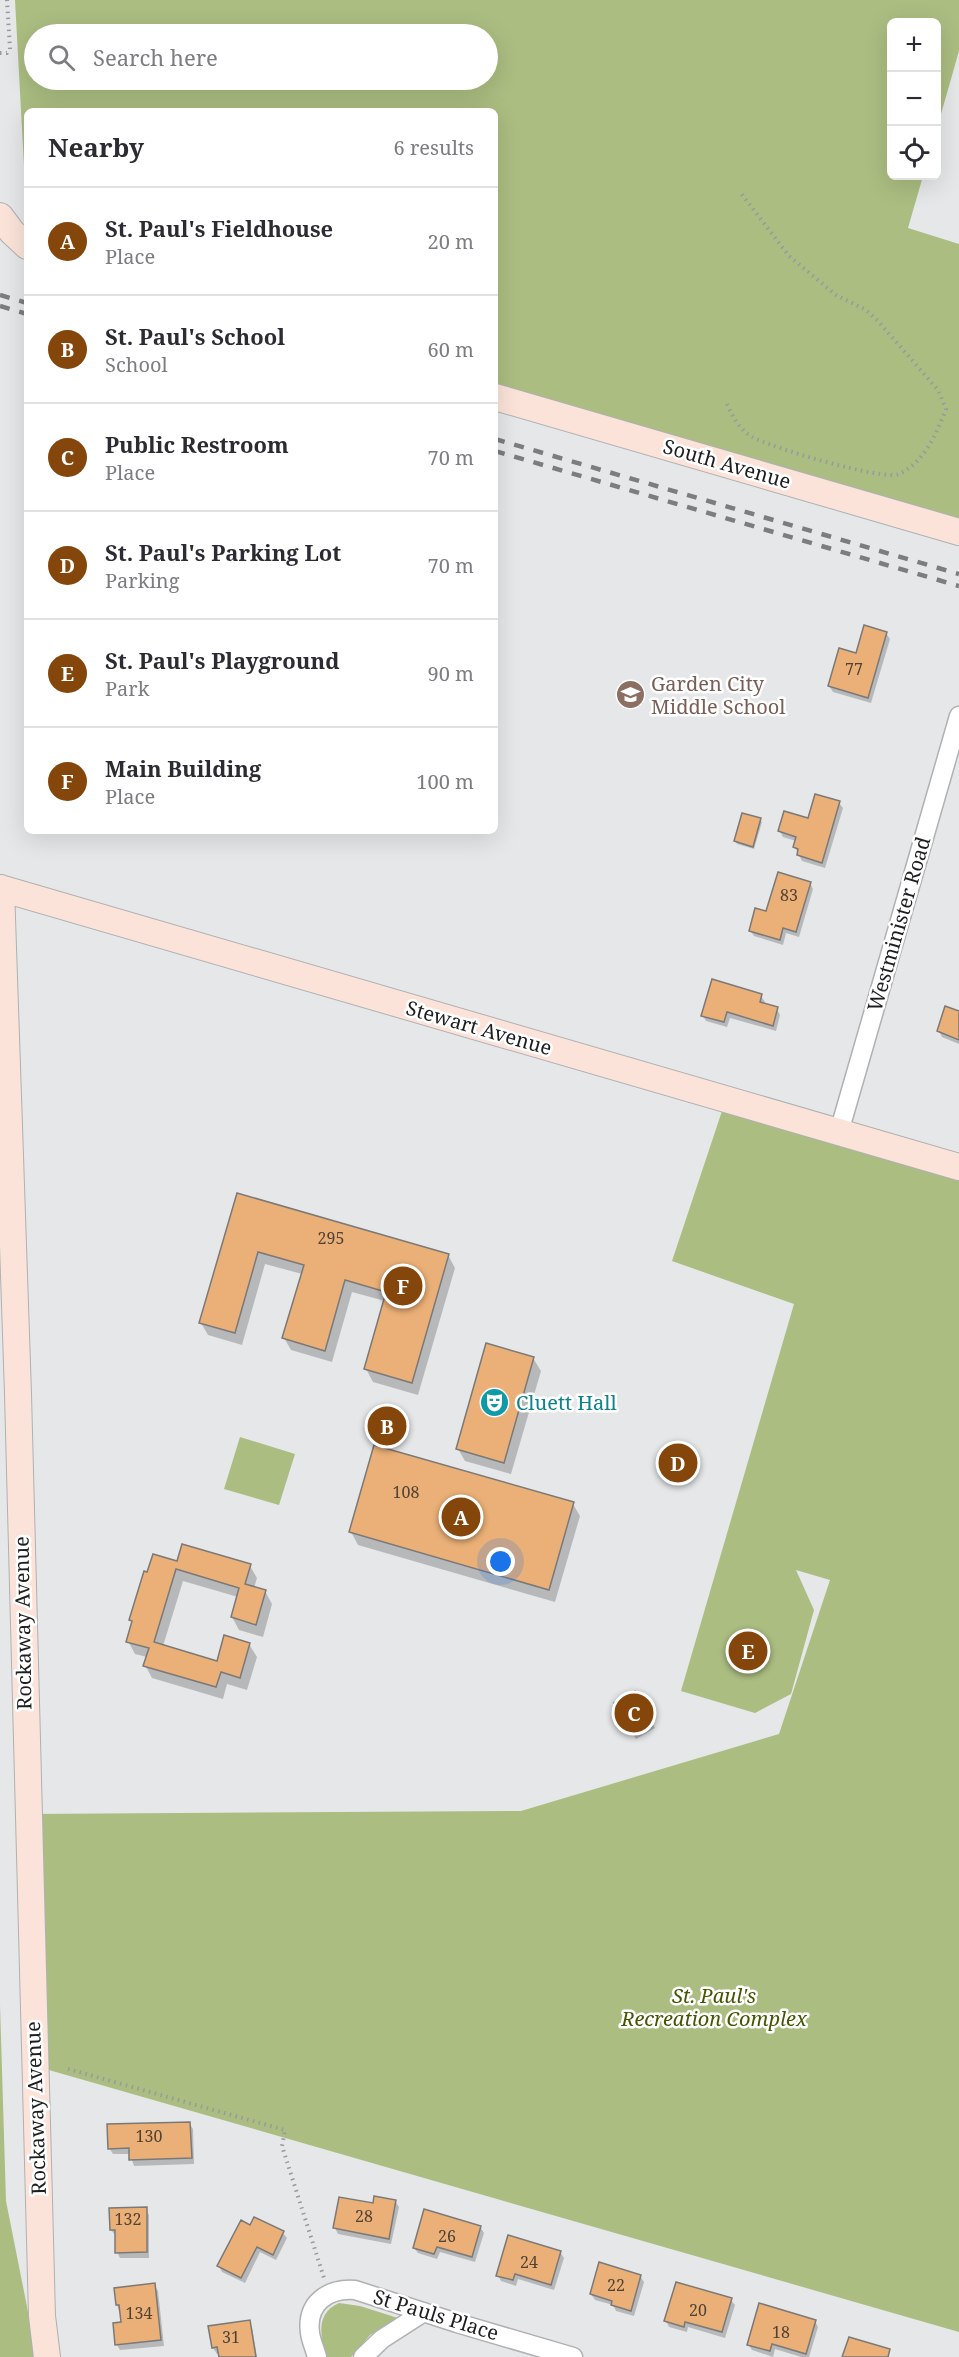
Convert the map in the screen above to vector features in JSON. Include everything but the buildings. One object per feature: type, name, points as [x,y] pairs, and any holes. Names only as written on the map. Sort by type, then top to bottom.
[{"type":"main road","points":[[0,216],[24,243]]},
{"type":"main road","name":"South Avenue","points":[[498,398],[959,532]]},
{"type":"main road","name":"Stewart Avenue","points":[[1,888],[959,1167]]},
{"type":"main road","name":"Rockaway Avenue","points":[[1,888],[18,1394],[42,2316],[46,2357]]},
{"type":"street","name":"Westminister Road","points":[[839,1132],[959,716]]},
{"type":"street","name":"St Pauls Place","points":[[329,2293],[341,2289],[355,2290],[573,2357]]},
{"type":"street","points":[[317,2357],[310,2333],[311,2317],[319,2300],[329,2293]]},
{"type":"street","points":[[363,2357],[382,2339],[424,2312]]},
{"type":"path","points":[[0,53],[7,53],[10,49],[7,0]]},
{"type":"path","points":[[727,404],[736,423],[752,437],[802,455],[867,472],[896,476],[918,462],[937,431],[946,409],[938,390],[878,321],[866,310],[836,295],[789,256],[740,192]]},
{"type":"path","points":[[68,2069],[285,2130],[282,2146],[329,2293]]},
{"type":"green space","points":[[15,0],[959,0],[959,51],[941,114],[941,18],[887,18],[887,180],[922,180],[908,228],[959,244],[959,517],[956,531],[498,391],[498,108],[24,108],[24,166]]},
{"type":"green space","name":"St. Paul's Recreation Complex","points":[[726,1099],[959,1167],[959,2332],[35,2066],[28,1814],[521,1811],[779,1734],[830,1580],[796,1570],[814,1610],[791,1694],[755,1713],[681,1691],[794,1304],[672,1261]]},
{"type":"green space","points":[[240,1437],[295,1454],[279,1505],[224,1489]]},
{"type":"green space","points":[[0,2005],[6,2201],[37,2357],[0,2357]]},
{"type":"green space","points":[[339,2303],[360,2306],[398,2318],[370,2335],[351,2357],[325,2357],[321,2333],[323,2319],[331,2308]]},
{"type":"railway","points":[[0,295],[24,302]]},
{"type":"railway","points":[[0,306],[24,313]]},
{"type":"railway","points":[[498,440],[959,574]]},
{"type":"railway","points":[[498,452],[959,586]]},
{"type":"place","name":"Garden City Middle School","points":[[630,695]]},
{"type":"place","name":"Main Building","points":[[403,1286]]},
{"type":"place","name":"Cluett Hall","points":[[495,1403]]},
{"type":"place","name":"St. Paul's School","points":[[387,1426]]},
{"type":"place","name":"St. Paul's Parking Lot","points":[[678,1463]]},
{"type":"place","name":"St. Paul's Fieldhouse","points":[[461,1517]]},
{"type":"place","name":"St. Paul's Playground","points":[[748,1651]]},
{"type":"place","name":"Public Restroom","points":[[634,1713]]}]
